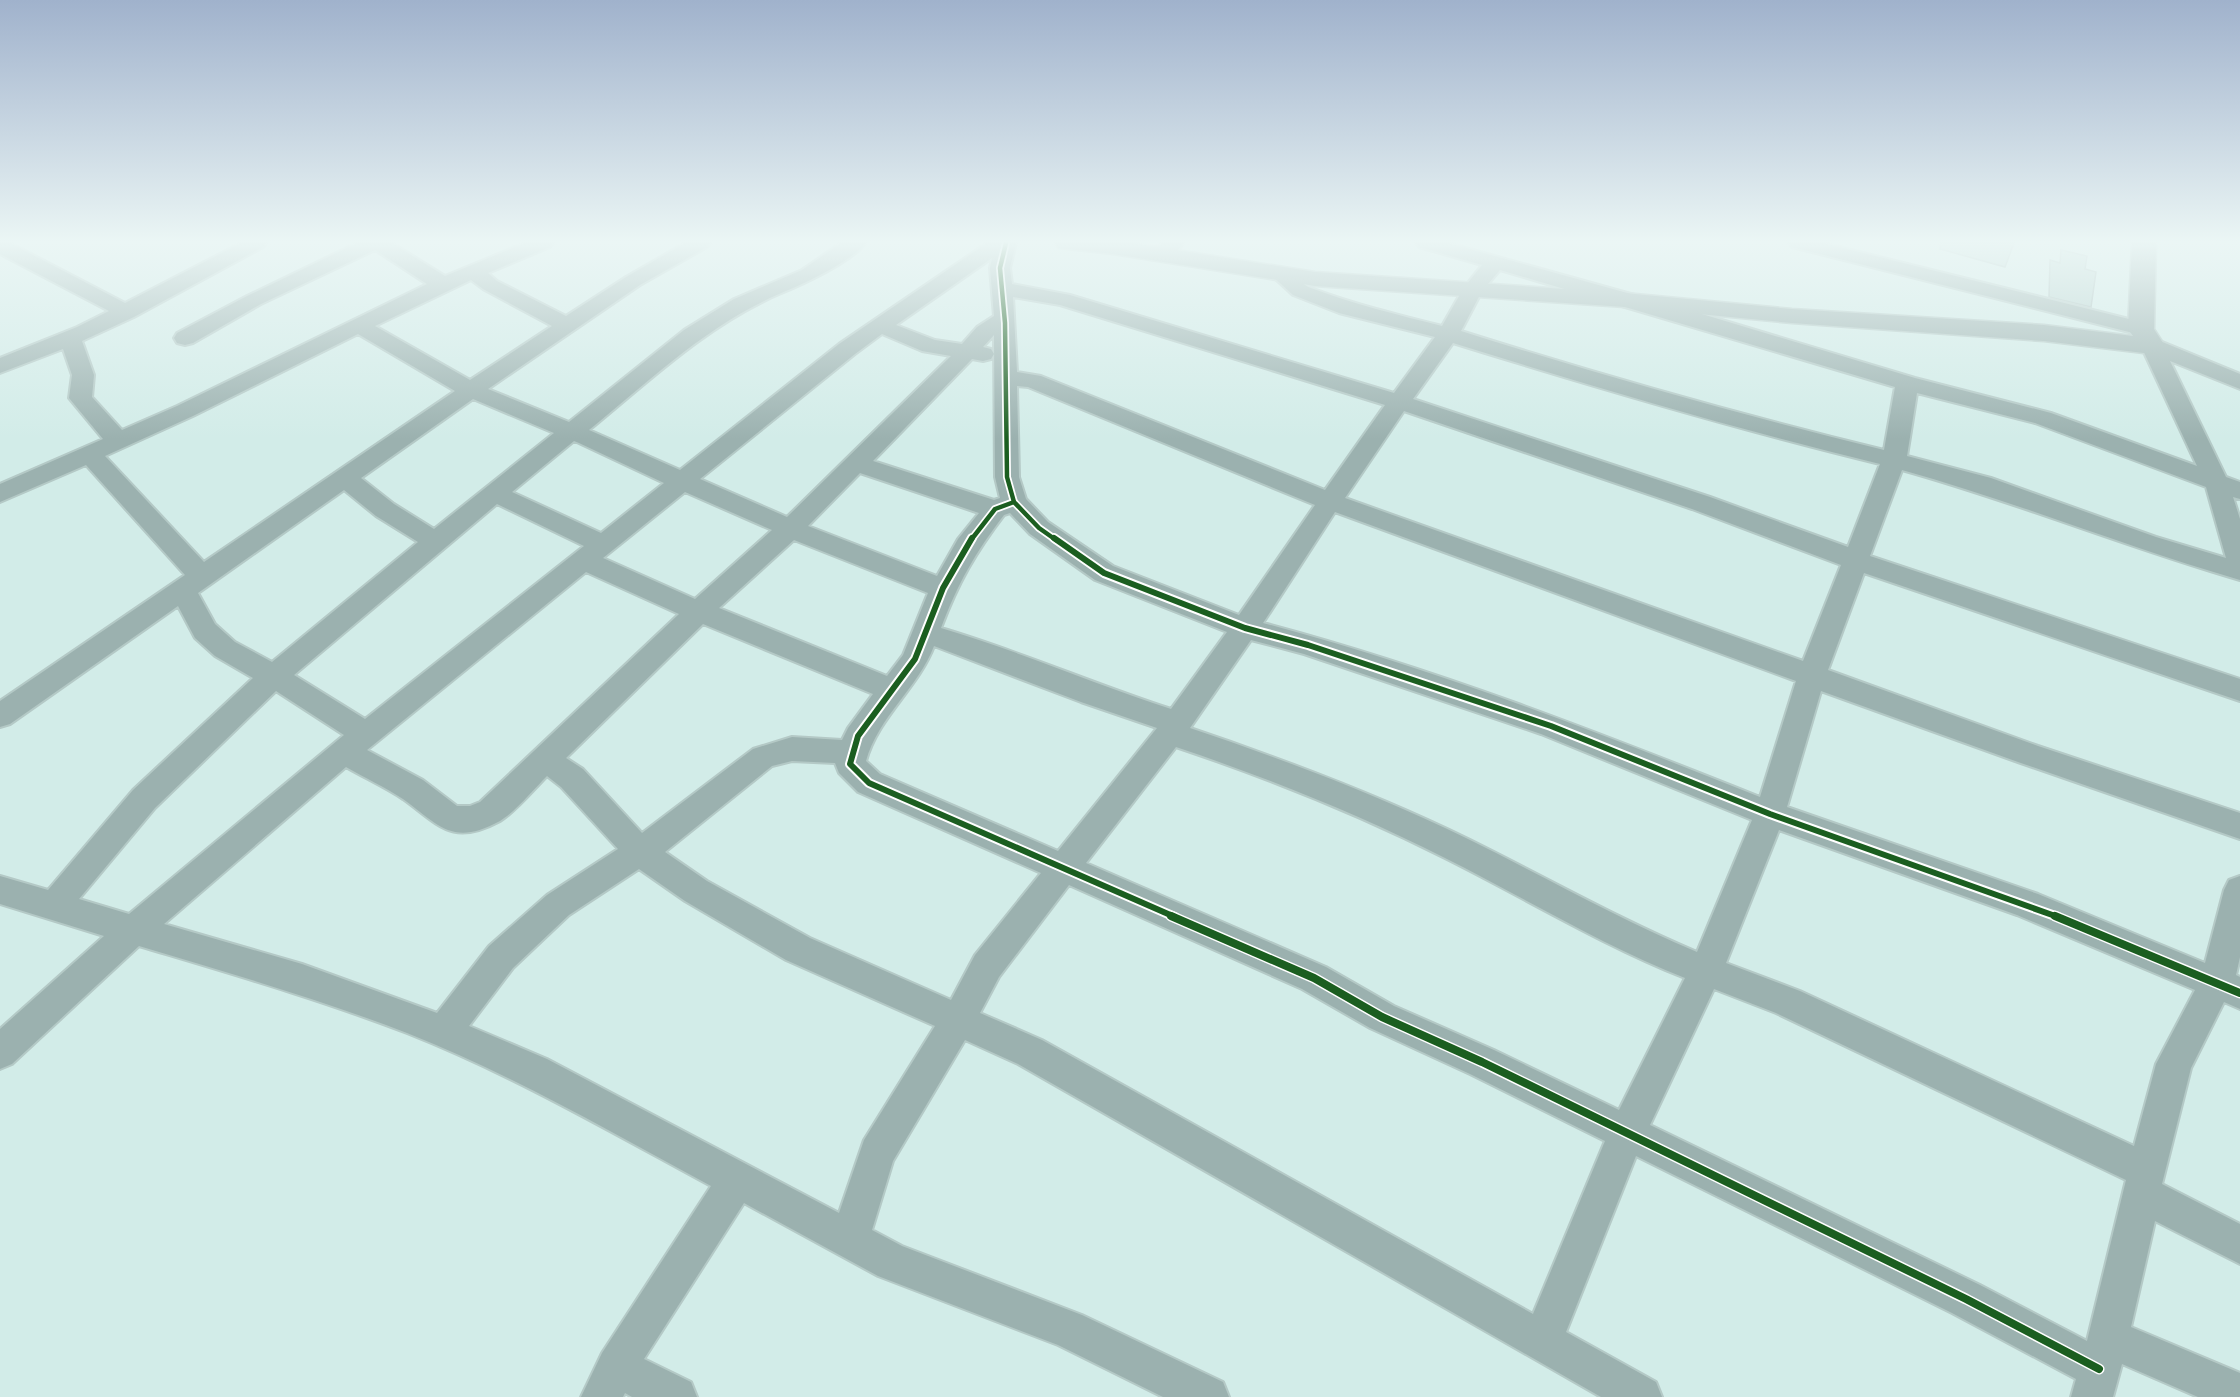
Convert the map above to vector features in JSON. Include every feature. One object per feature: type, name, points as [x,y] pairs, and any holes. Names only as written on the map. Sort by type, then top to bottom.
[{"type":"street","points":[[119,308],[126,312]]},
{"type":"street","points":[[0,366],[70,339],[133,308]]},
{"type":"street","points":[[185,338],[239,308]]},
{"type":"street","points":[[0,494],[118,441],[396,308]]},
{"type":"street","points":[[535,308],[567,325]]},
{"type":"street","points":[[0,716],[592,308]]},
{"type":"street","points":[[54,907],[144,799],[246,700],[494,493],[692,335],[733,308]]},
{"type":"street","points":[[0,1052],[134,930],[344,752],[838,356],[907,308]]},
{"type":"street","points":[[344,752],[412,789],[452,819],[471,819],[491,810],[546,760],[699,610],[792,527],[857,464],[985,332],[1002,308]]},
{"type":"street","points":[[1004,308],[1007,477],[1004,506],[968,545],[943,588],[915,659],[858,736],[850,764],[869,783],[1314,978],[1382,1017],[1482,1062],[1966,1299],[2100,1368],[2240,1394]]},
{"type":"street","points":[[1091,308],[1399,402],[1701,503],[1855,559],[2055,626],[2111,648],[2240,690]]},
{"type":"street","points":[[1348,308],[1448,334],[1575,374],[1780,432],[1982,484],[2147,543],[2240,571]]},
{"type":"street","points":[[850,1238],[877,1153],[958,1020],[987,966],[1174,728],[1245,628],[1329,501],[1448,334],[1462,308]]},
{"type":"street","points":[[1653,308],[1907,383],[2043,418],[2240,490]]},
{"type":"street","points":[[1711,308],[1792,316],[2147,338]]},
{"type":"street","points":[[2038,308],[2147,338],[2240,382]]},
{"type":"street","points":[[2146,308],[2147,338],[2216,481],[2240,561]]},
{"type":"street","points":[[360,326],[399,352],[506,406],[572,431],[897,572],[943,588]]},
{"type":"street","points":[[881,326],[930,346],[967,351],[1033,381],[1329,501],[2028,754],[2240,826]]},
{"type":"street","points":[[70,339],[83,375],[80,398],[118,441]]},
{"type":"street","points":[[1542,1341],[1627,1133],[1706,971],[1770,814],[1812,675],[1894,460],[1907,383]]},
{"type":"street","points":[[89,454],[193,584],[205,632],[225,650],[311,698],[366,735]]},
{"type":"street","points":[[857,464],[1004,506],[1104,573],[1245,628],[1308,645],[1551,726],[1770,814],[2026,904],[2228,988]]},
{"type":"street","points":[[345,478],[385,510],[435,541]]},
{"type":"street","points":[[494,493],[592,552],[699,610],[892,690]]},
{"type":"street","points":[[925,633],[968,646],[1091,694],[1356,802],[1456,848],[1615,931],[1706,971],[1788,1002],[2144,1182],[2240,1245]]},
{"type":"street","points":[[443,1032],[501,957],[558,905],[639,852],[763,757],[792,749],[853,752]]},
{"type":"street","points":[[546,760],[572,778],[639,852],[696,891],[798,949],[1030,1052],[1641,1397]]},
{"type":"street","points":[[0,890],[302,980],[443,1032],[534,1071],[892,1262],[1068,1329],[1208,1397]]},
{"type":"street","points":[[2100,1368],[2156,1128],[2174,1064],[2228,988],[2240,890]]},
{"type":"street","points":[[676,1397],[609,1382],[738,1178]]},
{"type":"cycle path","points":[[1004,308],[1007,477],[1014,502],[1039,528],[1104,573],[1245,628],[1308,645],[1551,726],[1770,814],[2027,904],[2240,993]]},
{"type":"cycle path","points":[[1014,502],[995,509],[967,545],[943,588],[915,659],[858,736],[850,764],[869,783],[1314,978],[1382,1017],[1482,1062],[1966,1299],[2099,1369]]}]
